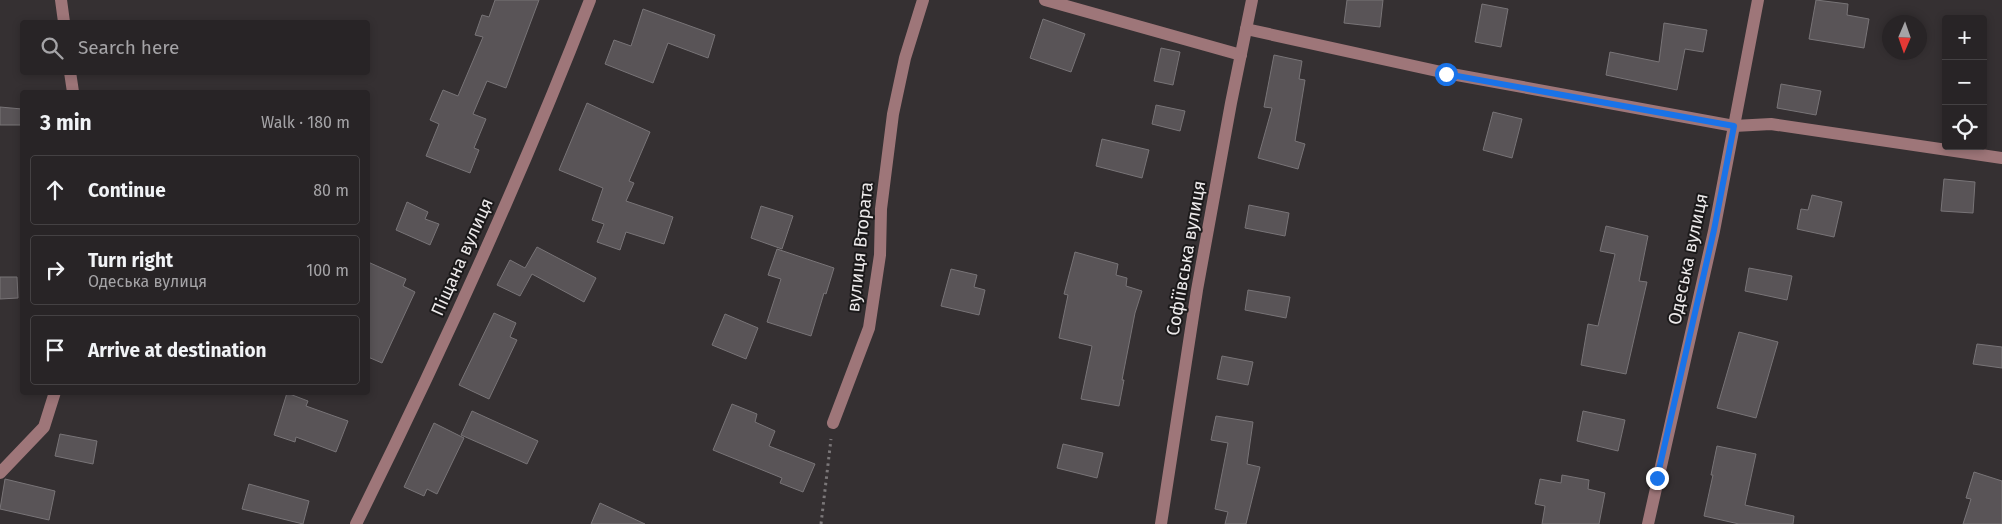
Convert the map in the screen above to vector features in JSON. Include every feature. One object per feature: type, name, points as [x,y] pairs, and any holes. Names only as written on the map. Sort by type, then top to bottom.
[{"type":"street","points":[[61,0],[64,20]]},
{"type":"street","name":"Піщана вулиця","points":[[356,524],[397,441],[500,216],[590,0]]},
{"type":"street","name":"вулиця Втората","points":[[832,423],[869,328],[880,255],[882,209],[893,114],[905,58],[923,0]]},
{"type":"street","points":[[1045,0],[1242,54]]},
{"type":"street","name":"Софіївська вулиця","points":[[1161,524],[1197,290],[1252,0]]},
{"type":"street","name":"Одеська вулиця","points":[[1648,524],[1714,230],[1758,0]]},
{"type":"street","points":[[1246,30],[1446,74],[1734,126],[1771,124],[2002,158]]},
{"type":"street","points":[[70,75],[72,90]]},
{"type":"street","points":[[0,473],[44,427],[54,395]]},
{"type":"path","points":[[821,524],[832,423]]},
{"type":"building","points":[[495,0],[539,0],[506,88],[487,81],[473,114],[486,119],[474,148],[479,150],[470,173],[426,156],[439,124],[430,120],[443,90],[458,96],[483,37],[475,35],[482,15],[489,17]]},
{"type":"building","points":[[1347,0],[1383,0],[1380,27],[1344,23]]},
{"type":"building","points":[[1816,0],[1848,4],[1847,15],[1869,19],[1864,48],[1809,39]]},
{"type":"building","points":[[1482,4],[1508,9],[1501,47],[1475,42]]},
{"type":"building","points":[[643,9],[715,35],[708,58],[668,43],[653,83],[605,64],[614,40],[631,46]]},
{"type":"building","points":[[1043,19],[1085,34],[1071,72],[1030,58]]},
{"type":"building","points":[[1664,23],[1707,30],[1703,52],[1685,49],[1677,90],[1606,75],[1610,52],[1659,62]]},
{"type":"building","points":[[1161,48],[1180,52],[1173,85],[1154,81]]},
{"type":"building","points":[[1274,55],[1302,61],[1299,79],[1305,80],[1295,141],[1305,144],[1298,169],[1258,158],[1272,108],[1264,107]]},
{"type":"building","points":[[1781,84],[1821,91],[1816,115],[1777,108]]},
{"type":"building","points":[[587,103],[650,132],[629,181],[634,183],[626,201],[673,217],[664,244],[626,232],[620,250],[597,242],[604,224],[592,220],[603,188],[559,170]]},
{"type":"building","points":[[1156,105],[1185,111],[1180,131],[1152,124]]},
{"type":"building","points":[[0,107],[20,109],[20,125],[0,125]]},
{"type":"building","points":[[1493,112],[1522,119],[1512,158],[1483,150]]},
{"type":"building","points":[[1102,139],[1149,150],[1142,178],[1096,166]]},
{"type":"building","points":[[1944,179],[1975,182],[1973,213],[1941,211]]},
{"type":"building","points":[[1812,195],[1842,202],[1834,237],[1797,229],[1801,209],[1808,210]]},
{"type":"building","points":[[407,202],[428,212],[425,219],[439,224],[430,245],[396,230]]},
{"type":"building","points":[[1249,205],[1289,213],[1285,236],[1245,228]]},
{"type":"building","points":[[761,206],[793,216],[782,249],[751,238]]},
{"type":"building","points":[[1606,226],[1648,236],[1639,281],[1647,282],[1626,374],[1581,365],[1588,324],[1598,326],[1615,254],[1600,251]]},
{"type":"building","points":[[537,247],[596,278],[584,302],[532,274],[520,296],[497,285],[510,260],[525,268]]},
{"type":"building","points":[[777,249],[834,268],[811,336],[767,322],[781,279],[768,275]]},
{"type":"building","points":[[1075,252],[1118,264],[1116,275],[1127,278],[1126,286],[1142,291],[1135,313],[1119,406],[1081,399],[1092,346],[1059,338],[1068,295],[1064,294]]},
{"type":"building","points":[[370,263],[406,279],[403,286],[415,292],[382,363],[370,358]]},
{"type":"building","points":[[1749,268],[1792,276],[1787,300],[1745,291]]},
{"type":"building","points":[[951,269],[977,275],[974,287],[985,290],[979,315],[941,306]]},
{"type":"building","points":[[0,277],[17,277],[18,298],[0,299]]},
{"type":"building","points":[[1248,290],[1290,297],[1286,318],[1245,310]]},
{"type":"building","points":[[494,313],[516,323],[510,337],[517,340],[489,399],[459,385]]},
{"type":"building","points":[[725,314],[758,328],[746,359],[712,345]]},
{"type":"building","points":[[1739,332],[1778,342],[1756,418],[1717,408]]},
{"type":"building","points":[[1977,344],[2002,347],[2002,368],[1973,364]]},
{"type":"building","points":[[1222,356],[1253,362],[1248,385],[1217,379]]},
{"type":"building","points":[[286,395],[292,395],[308,401],[306,406],[348,421],[336,452],[296,437],[295,442],[274,435]]},
{"type":"building","points":[[732,404],[757,414],[755,422],[775,431],[769,446],[815,464],[803,492],[780,483],[782,478],[713,450]]},
{"type":"building","points":[[472,411],[538,441],[527,464],[461,435]]},
{"type":"building","points":[[1583,411],[1625,420],[1618,451],[1577,441]]},
{"type":"building","points":[[1216,416],[1253,422],[1247,464],[1260,467],[1246,524],[1225,524],[1228,512],[1215,509],[1228,443],[1211,440]]},
{"type":"building","points":[[434,423],[464,438],[437,494],[427,489],[424,496],[404,487]]},
{"type":"building","points":[[60,434],[97,441],[93,464],[55,456]]},
{"type":"building","points":[[1063,444],[1103,453],[1097,478],[1057,468]]},
{"type":"building","points":[[1717,446],[1756,454],[1745,505],[1794,516],[1793,524],[1739,524],[1704,516]]},
{"type":"building","points":[[1974,472],[2002,481],[2002,524],[1963,524],[1971,499],[1966,498]]},
{"type":"building","points":[[1562,475],[1589,480],[1588,489],[1605,493],[1599,524],[1542,524],[1545,506],[1535,504],[1540,479],[1561,483]]},
{"type":"building","points":[[5,479],[55,491],[49,520],[0,509]]},
{"type":"building","points":[[249,484],[309,501],[303,524],[242,509]]},
{"type":"building","points":[[600,503],[645,524],[591,524]]},
{"type":"route","points":[[1446,74],[1734,126],[1714,230],[1657,478]]}]
